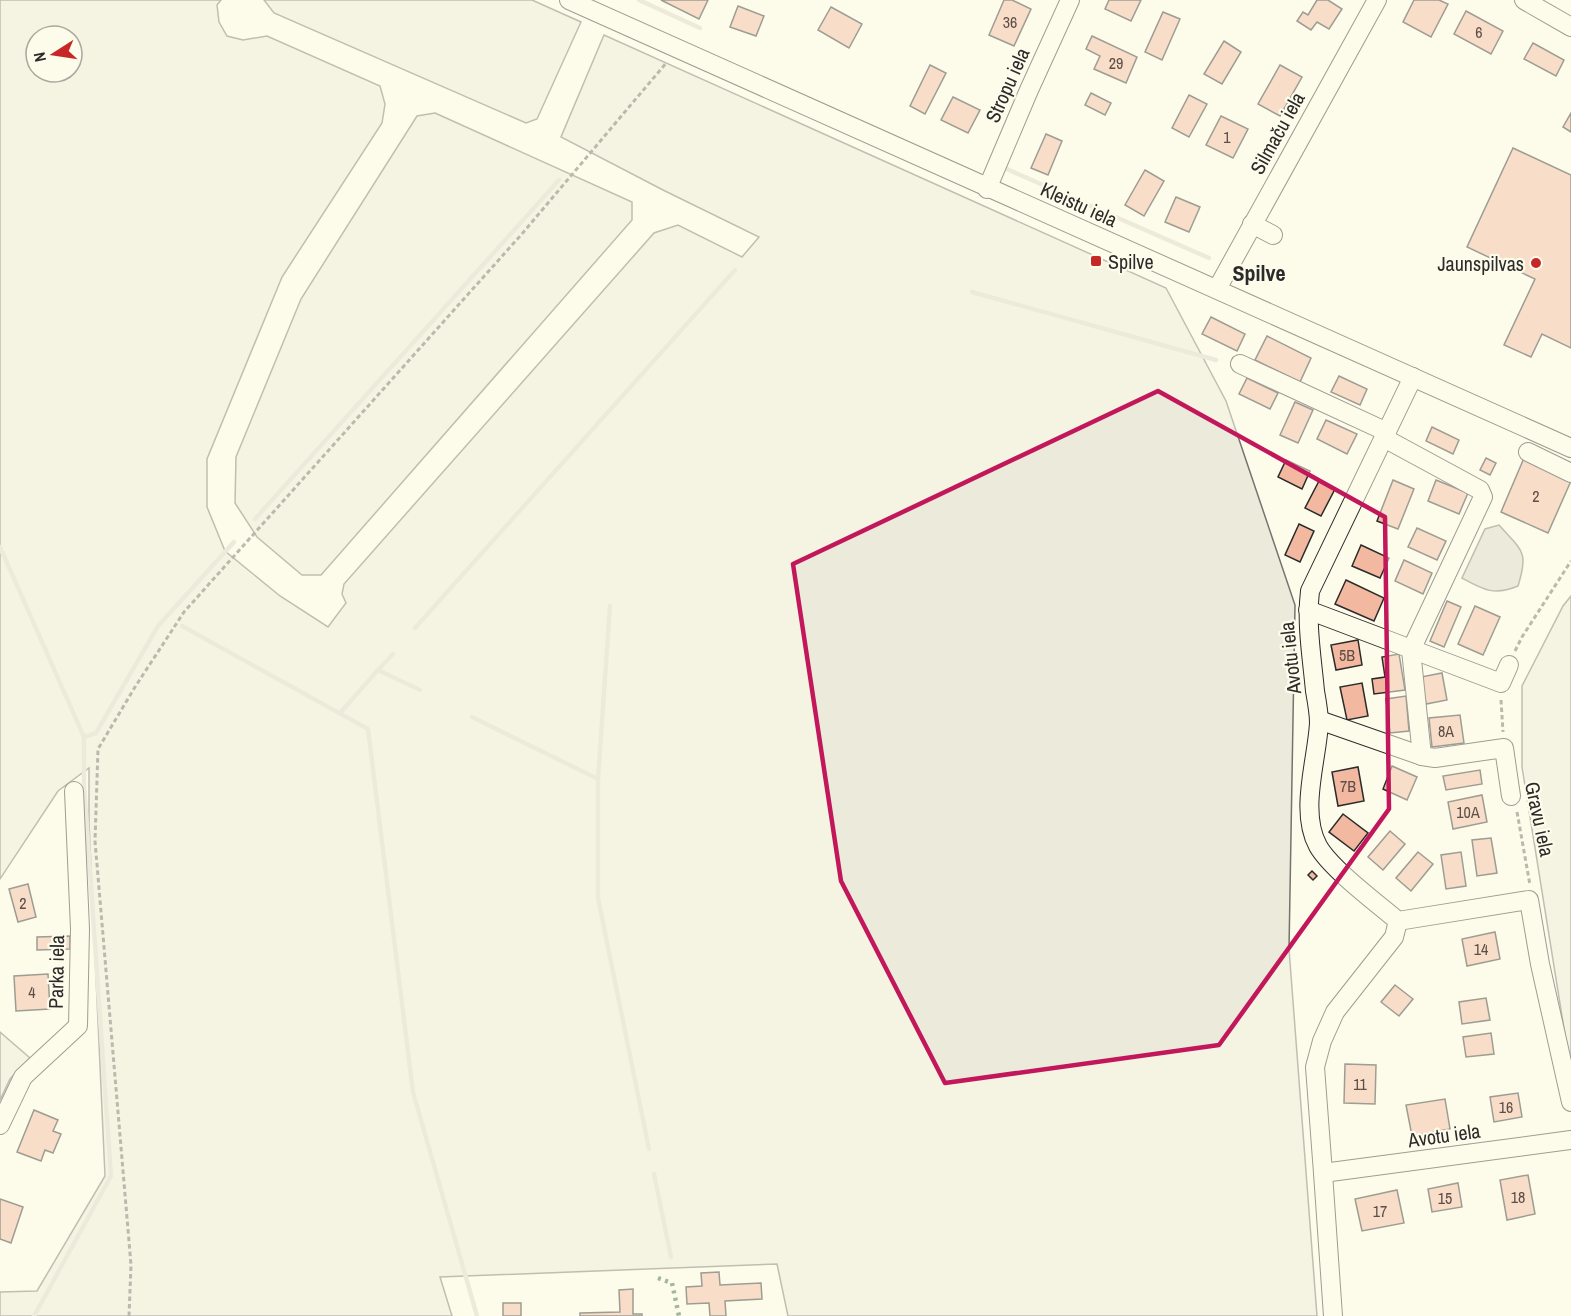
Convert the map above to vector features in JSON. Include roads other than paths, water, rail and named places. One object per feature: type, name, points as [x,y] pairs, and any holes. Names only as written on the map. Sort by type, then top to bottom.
[{"type":"street","name":"Kleistu iela","points":[[569,0],[603,7],[677,49],[1571,448]]},
{"type":"street","name":"Stropu iela","points":[[987,189],[1029,90],[1071,0]]},
{"type":"street","points":[[1524,0],[1571,27]]},
{"type":"street","name":"Silmaču iela","points":[[1217,289],[1370,3]]},
{"type":"street","points":[[1252,224],[1273,236]]},
{"type":"street","points":[[1240,364],[1385,435],[1480,490],[1483,497],[1411,650],[1422,756],[1319,720]]},
{"type":"street","name":"Avotu iela","points":[[1398,921],[1331,862],[1318,846],[1312,830],[1309,808],[1319,720],[1308,610],[1310,591],[1413,377]]},
{"type":"street","points":[[1528,452],[1571,473]]},
{"type":"street","points":[[1308,610],[1501,683],[1509,665]]},
{"type":"street","name":"Gravu iela","points":[[1422,756],[1435,758],[1504,748],[1510,796]]},
{"type":"street","name":"Parka iela","points":[[0,1125],[23,1077],[78,1026],[80,929],[74,792]]},
{"type":"street","points":[[1333,1316],[1315,1067],[1322,1041],[1335,1012],[1394,937],[1398,921],[1529,900],[1540,964],[1571,1102]]},
{"type":"street","name":"Avotu iela","points":[[1323,1173],[1571,1140]]},
{"type":"waterway","points":[[639,0],[700,28]]},
{"type":"waterway","points":[[1002,167],[1209,258]]},
{"type":"waterway","points":[[255,519],[559,180]]},
{"type":"waterway","points":[[415,628],[735,270]]},
{"type":"waterway","points":[[972,292],[1216,360]]},
{"type":"waterway","points":[[84,737],[96,733],[158,626],[234,542]]},
{"type":"waterway","points":[[0,547],[84,737],[84,785],[111,1176],[34,1316]]},
{"type":"waterway","points":[[598,779],[610,606]]},
{"type":"waterway","points":[[182,626],[368,729],[413,1092],[477,1316]]},
{"type":"waterway","points":[[378,670],[393,654]]},
{"type":"waterway","points":[[340,713],[378,670],[420,690]]},
{"type":"waterway","points":[[472,717],[598,779],[598,898],[649,1149]]},
{"type":"waterway","points":[[654,1174],[671,1257]]},
{"type":"place","name":"Spilve","points":[[1096,261]]},
{"type":"place","name":"Jaunspilvas","points":[[1536,263]]},
{"type":"district","name":"Spilve","points":[[1259,273]]}]
